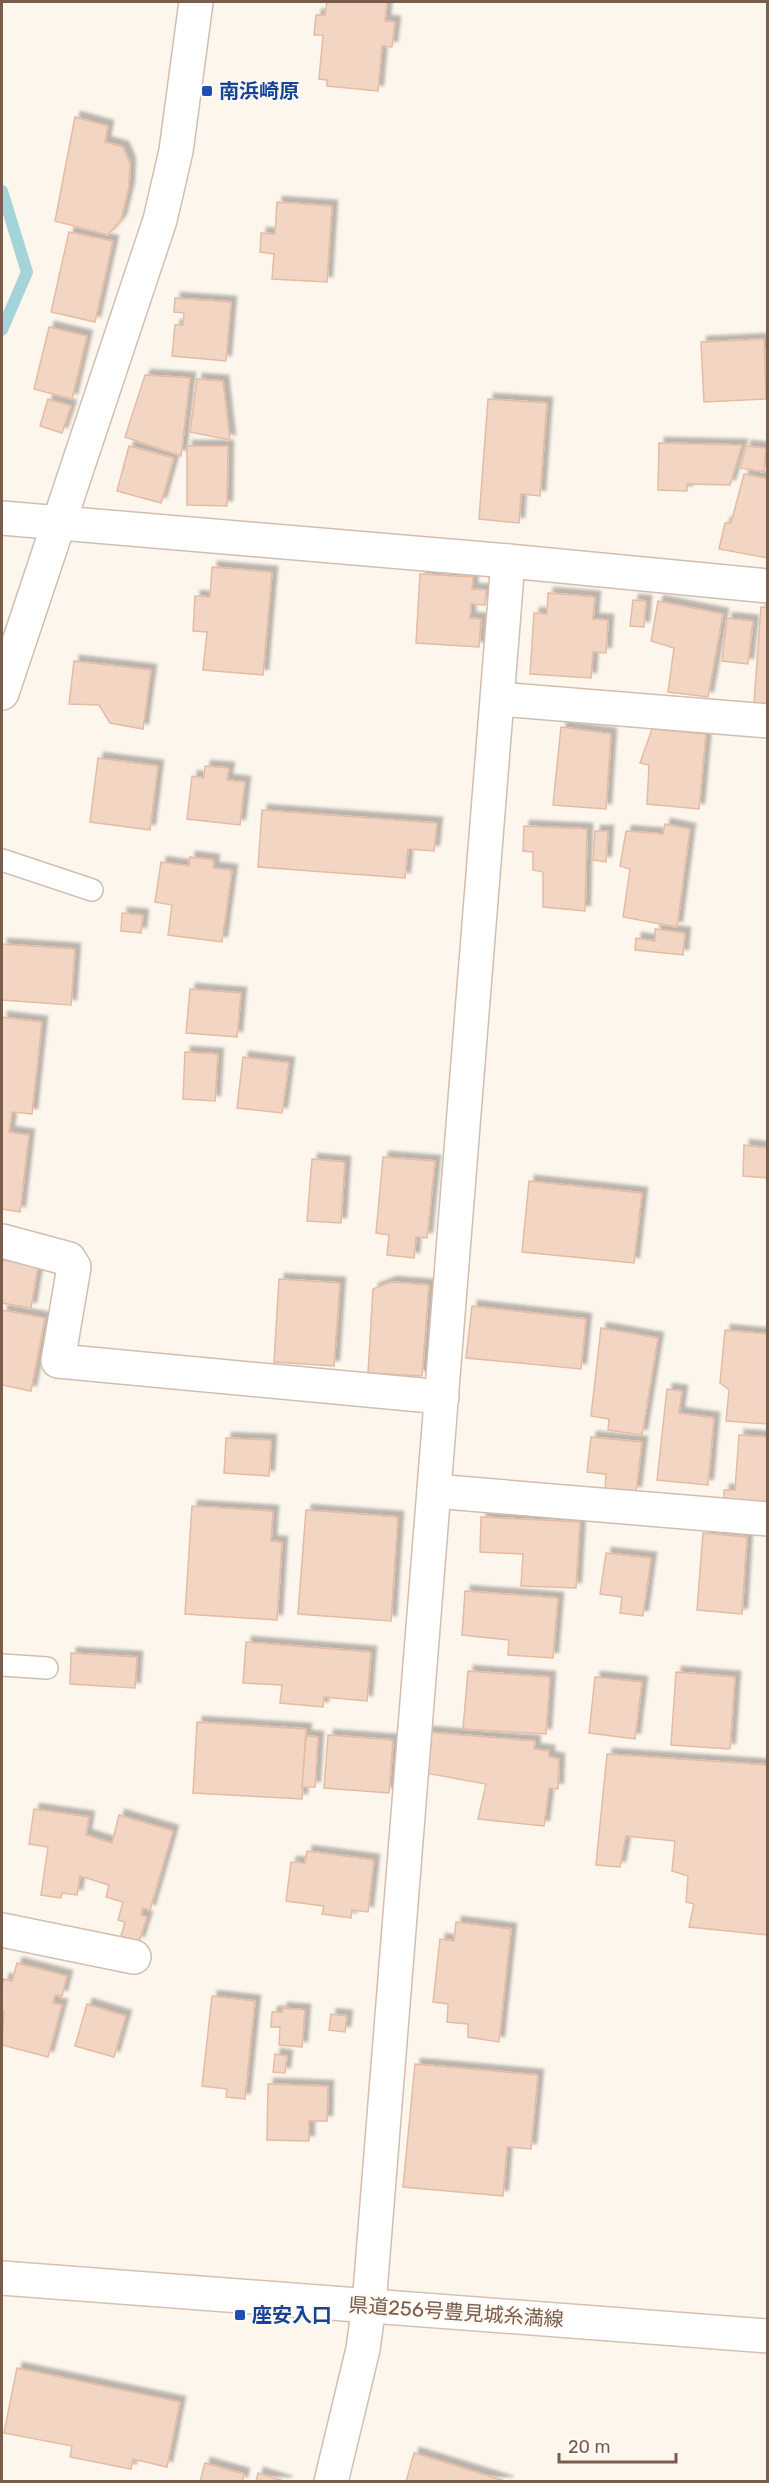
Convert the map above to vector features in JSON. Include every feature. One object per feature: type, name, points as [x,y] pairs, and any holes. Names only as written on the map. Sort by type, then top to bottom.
[{"type":"street","points":[[2,693],[160,220],[176,151],[196,2]]},
{"type":"street","points":[[2,518],[508,561],[768,586]]},
{"type":"street","points":[[331,2481],[363,2349],[369,2305],[508,561]]},
{"type":"street","points":[[498,699],[768,721]]},
{"type":"street","points":[[2,1241],[69,1259],[74,1267],[58,1361],[442,1397]]},
{"type":"street","points":[[434,1491],[768,1519]]},
{"type":"street","points":[[2,1930],[134,1957]]},
{"type":"street","name":"県道256号豊見城糸満線","points":[[2,2278],[768,2336]]},
{"type":"lane","points":[[2,860],[92,890]]},
{"type":"lane","points":[[2,1665],[47,1668]]},
{"type":"building","points":[[327,2],[387,2],[385,21],[395,22],[392,47],[382,46],[378,91],[327,86],[327,80],[319,79],[323,35],[314,35],[316,15],[325,15]]},
{"type":"building","points":[[75,117],[108,126],[105,142],[123,147],[130,163],[129,187],[121,220],[108,235],[55,221]]},
{"type":"building","points":[[277,202],[332,206],[327,282],[272,279],[274,254],[260,252],[261,233],[275,234]]},
{"type":"building","points":[[69,232],[113,241],[95,322],[51,312]]},
{"type":"building","points":[[175,298],[231,302],[226,361],[172,356],[175,325],[183,325],[184,313],[174,312]]},
{"type":"building","points":[[49,327],[87,336],[72,399],[34,389]]},
{"type":"building","points":[[764,339],[766,399],[704,402],[701,342]]},
{"type":"building","points":[[145,375],[190,378],[181,456],[125,437]]},
{"type":"building","points":[[197,379],[223,381],[230,440],[190,432]]},
{"type":"building","points":[[48,399],[71,406],[62,433],[40,426]]},
{"type":"building","points":[[488,399],[547,403],[540,496],[521,494],[519,523],[479,519]]},
{"type":"building","points":[[659,443],[742,445],[730,485],[687,484],[687,491],[658,490]]},
{"type":"building","points":[[129,446],[174,458],[161,503],[117,491]]},
{"type":"building","points":[[187,446],[228,446],[227,506],[187,505]]},
{"type":"building","points":[[746,446],[766,448],[764,472],[740,468]]},
{"type":"building","points":[[744,474],[768,479],[768,558],[719,549],[725,523],[731,523]]},
{"type":"building","points":[[212,567],[272,572],[263,675],[203,670],[207,632],[193,631],[195,596],[210,597]]},
{"type":"building","points":[[420,574],[473,577],[472,589],[486,590],[485,605],[471,604],[470,618],[481,619],[479,647],[416,643]]},
{"type":"building","points":[[548,593],[595,597],[593,619],[608,620],[606,653],[593,652],[591,678],[530,674],[534,613],[547,614]]},
{"type":"building","points":[[633,600],[646,601],[644,627],[630,626]]},
{"type":"building","points":[[658,601],[723,614],[708,697],[668,692],[674,648],[651,641]]},
{"type":"building","points":[[761,607],[768,608],[768,704],[754,703]]},
{"type":"building","points":[[727,618],[753,621],[748,664],[722,661]]},
{"type":"building","points":[[74,661],[151,670],[143,729],[110,723],[99,705],[69,704]]},
{"type":"building","points":[[561,727],[611,734],[606,809],[553,805]]},
{"type":"building","points":[[652,729],[706,734],[699,809],[647,804],[649,765],[640,763]]},
{"type":"building","points":[[98,758],[158,766],[150,830],[90,822]]},
{"type":"building","points":[[205,766],[229,768],[227,780],[245,782],[240,825],[187,819],[192,776],[204,778]]},
{"type":"building","points":[[262,810],[437,823],[434,851],[408,849],[405,878],[258,867]]},
{"type":"building","points":[[665,824],[690,829],[677,927],[623,917],[630,869],[620,866],[626,831],[663,834]]},
{"type":"building","points":[[524,826],[587,829],[585,911],[543,907],[543,872],[533,870],[533,852],[523,851]]},
{"type":"building","points":[[595,831],[608,831],[606,862],[593,860]]},
{"type":"building","points":[[190,857],[214,860],[213,868],[232,870],[222,942],[168,935],[172,905],[155,902],[161,862],[189,866]]},
{"type":"building","points":[[122,913],[143,915],[141,933],[121,931]]},
{"type":"building","points":[[655,929],[685,933],[683,955],[635,950],[636,938],[655,941]]},
{"type":"building","points":[[2,944],[75,949],[71,1005],[2,1000]]},
{"type":"building","points":[[190,989],[241,993],[237,1037],[186,1033]]},
{"type":"building","points":[[2,1017],[42,1022],[32,1114],[12,1112],[9,1132],[29,1135],[20,1212],[2,1209]]},
{"type":"building","points":[[185,1052],[218,1054],[215,1101],[183,1099]]},
{"type":"building","points":[[243,1057],[289,1063],[282,1113],[237,1108]]},
{"type":"building","points":[[744,1145],[768,1148],[768,1178],[743,1176]]},
{"type":"building","points":[[383,1157],[435,1161],[427,1238],[416,1237],[414,1258],[387,1255],[389,1235],[376,1233]]},
{"type":"building","points":[[312,1159],[345,1162],[341,1223],[307,1221]]},
{"type":"building","points":[[529,1181],[642,1193],[634,1263],[522,1252]]},
{"type":"building","points":[[2,1260],[38,1266],[31,1308],[2,1303]]},
{"type":"building","points":[[279,1279],[340,1283],[334,1366],[274,1362]]},
{"type":"building","points":[[391,1282],[429,1285],[422,1376],[368,1373],[373,1289]]},
{"type":"building","points":[[472,1306],[586,1319],[581,1369],[466,1358]]},
{"type":"building","points":[[2,1310],[45,1318],[31,1391],[2,1385]]},
{"type":"building","points":[[601,1328],[658,1338],[642,1435],[608,1430],[609,1419],[591,1416]]},
{"type":"building","points":[[725,1330],[768,1334],[768,1424],[726,1421],[729,1390],[720,1383]]},
{"type":"building","points":[[667,1389],[682,1391],[679,1413],[714,1418],[708,1485],[657,1480]]},
{"type":"building","points":[[739,1435],[768,1437],[768,1503],[724,1500],[724,1490],[735,1490]]},
{"type":"building","points":[[591,1437],[642,1442],[636,1492],[605,1489],[606,1474],[587,1472]]},
{"type":"building","points":[[226,1438],[271,1440],[269,1476],[224,1473]]},
{"type":"building","points":[[192,1506],[273,1511],[271,1541],[282,1542],[277,1620],[185,1614]]},
{"type":"building","points":[[306,1510],[398,1517],[391,1621],[298,1614]]},
{"type":"building","points":[[481,1517],[580,1522],[576,1588],[521,1586],[523,1554],[480,1552]]},
{"type":"building","points":[[703,1533],[747,1537],[742,1614],[697,1610]]},
{"type":"building","points":[[606,1553],[651,1558],[643,1616],[620,1613],[622,1597],[600,1594]]},
{"type":"building","points":[[465,1591],[558,1598],[553,1658],[508,1655],[509,1640],[462,1635]]},
{"type":"building","points":[[246,1642],[371,1652],[367,1701],[324,1697],[323,1707],[280,1703],[282,1685],[243,1683]]},
{"type":"building","points":[[71,1653],[137,1657],[135,1688],[70,1684]]},
{"type":"building","points":[[468,1671],[550,1677],[546,1734],[463,1729]]},
{"type":"building","points":[[676,1672],[735,1677],[730,1749],[671,1745]]},
{"type":"building","points":[[595,1677],[642,1682],[635,1739],[589,1733]]},
{"type":"building","points":[[197,1722],[306,1729],[302,1799],[193,1793]]},
{"type":"building","points":[[427,1732],[535,1741],[534,1749],[549,1751],[549,1757],[559,1759],[558,1789],[549,1788],[544,1826],[478,1819],[486,1784],[425,1773]]},
{"type":"building","points":[[328,1735],[393,1740],[389,1793],[324,1788]]},
{"type":"building","points":[[306,1736],[318,1737],[315,1787],[302,1787]]},
{"type":"building","points":[[607,1754],[768,1765],[768,1935],[689,1927],[694,1904],[686,1902],[688,1876],[672,1871],[675,1841],[626,1836],[620,1867],[596,1865]]},
{"type":"building","points":[[34,1809],[89,1817],[86,1835],[112,1843],[119,1815],[173,1831],[150,1910],[143,1908],[141,1915],[147,1917],[139,1942],[121,1936],[125,1922],[118,1920],[123,1902],[106,1897],[109,1885],[80,1876],[77,1895],[62,1893],[61,1898],[41,1895],[48,1847],[29,1844]]},
{"type":"building","points":[[307,1851],[374,1860],[368,1912],[352,1910],[351,1918],[322,1914],[324,1906],[286,1901],[291,1862],[305,1863]]},
{"type":"building","points":[[456,1922],[511,1929],[499,2042],[468,2037],[468,2024],[447,2022],[448,2004],[433,2002],[440,1939],[454,1941]]},
{"type":"building","points":[[17,1963],[67,1976],[62,1996],[55,1995],[53,2003],[62,2005],[48,2057],[2,2045],[4,2011],[2,2010],[2,1987],[4,1979],[12,1981]]},
{"type":"building","points":[[212,1996],[255,2001],[245,2099],[226,2097],[227,2089],[202,2086]]},
{"type":"building","points":[[87,2004],[126,2016],[114,2057],[75,2046]]},
{"type":"building","points":[[282,2008],[305,2010],[302,2047],[279,2045],[280,2027],[271,2027],[272,2012],[282,2012]]},
{"type":"building","points":[[331,2014],[347,2016],[345,2032],[329,2030]]},
{"type":"building","points":[[275,2054],[287,2056],[285,2073],[273,2072]]},
{"type":"building","points":[[415,2064],[538,2075],[531,2149],[507,2147],[503,2196],[403,2187]]},
{"type":"building","points":[[268,2084],[328,2086],[327,2121],[309,2121],[309,2141],[267,2140]]},
{"type":"building","points":[[17,2368],[180,2402],[167,2467],[133,2459],[131,2469],[70,2457],[72,2446],[4,2433]]},
{"type":"building","points":[[414,2453],[434,2459],[508,2482],[406,2482]]},
{"type":"building","points":[[205,2463],[244,2474],[242,2482],[200,2482]]},
{"type":"building","points":[[258,2473],[287,2482],[256,2482]]},
{"type":"waterway","points":[[2,191],[27,272],[2,330]]},
{"type":"place","name":"南浜崎原","points":[[207,91]]},
{"type":"place","name":"座安入口","points":[[240,2315]]}]
